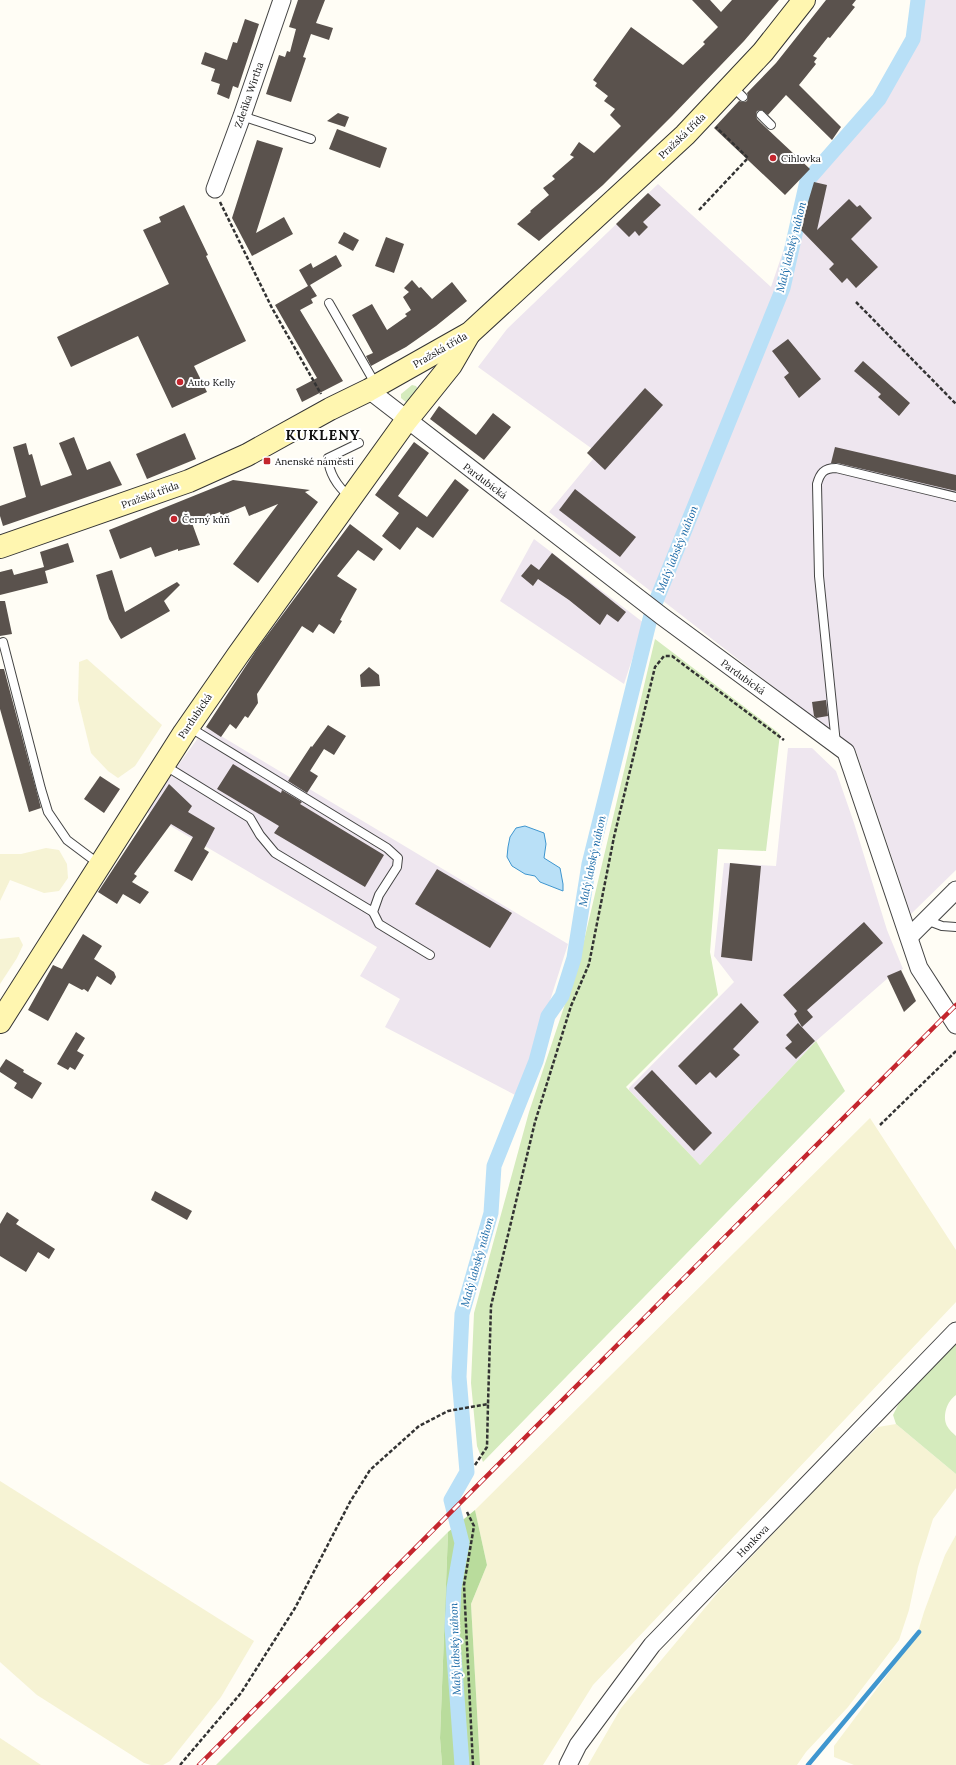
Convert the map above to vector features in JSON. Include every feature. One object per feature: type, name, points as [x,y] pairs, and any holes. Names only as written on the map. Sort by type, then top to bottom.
[{"type":"street","name":"Zdeňka Wirtha","points":[[214,189],[242,116],[282,0]]},
{"type":"street","name":"Pražská třída","points":[[0,547],[189,481],[247,455],[330,409],[373,388],[470,333],[685,135],[737,91],[763,52],[804,0]]},
{"type":"street","name":"Pardubická","points":[[0,1022],[188,726],[406,421],[451,365],[470,333]]},
{"type":"street","name":"Pardubická","points":[[373,388],[406,421],[663,617],[846,752],[919,968],[956,1025]]},
{"type":"street","points":[[909,937],[956,890]]},
{"type":"street","name":"Honkova","points":[[568,1765],[578,1745],[652,1645],[956,1331]]},
{"type":"lane","points":[[761,115],[771,125]]},
{"type":"lane","points":[[242,116],[311,139]]},
{"type":"lane","points":[[329,303],[373,388]]},
{"type":"lane","points":[[350,498],[340,490],[329,467],[328,458],[359,443]]},
{"type":"lane","points":[[836,745],[818,576],[817,484],[820,474],[827,468],[836,468],[956,497]]},
{"type":"lane","points":[[3,642],[48,812],[67,840],[99,864]]},
{"type":"lane","points":[[188,726],[387,848],[398,858],[397,867],[379,895],[372,912]]},
{"type":"lane","points":[[163,764],[250,818],[260,835],[275,853],[372,912],[379,924],[430,955]]},
{"type":"lane","points":[[926,920],[942,926],[956,927]]},
{"type":"path","points":[[699,210],[748,158],[712,124]]},
{"type":"path","points":[[214,189],[272,308],[322,396]]},
{"type":"path","points":[[856,302],[956,404]]},
{"type":"path","points":[[475,1465],[487,1447],[491,1306],[535,1122],[571,1006],[589,964],[614,837],[655,667],[664,656],[672,656],[784,740]]},
{"type":"path","points":[[880,1125],[956,1050]]},
{"type":"path","points":[[180,1765],[241,1693],[295,1608],[350,1502],[370,1470],[419,1426],[448,1411],[478,1407],[488,1404]]},
{"type":"path","points":[[467,1512],[474,1526],[464,1585],[473,1765]]},
{"type":"shaded area","points":[[923,0],[956,0],[956,870],[911,914],[856,751],[549,512],[598,453],[478,367],[507,329],[658,184],[771,287],[807,181],[843,143],[910,51],[921,14]]},
{"type":"shaded area","points":[[534,539],[644,623],[624,684],[500,601]]},
{"type":"shaded area","points":[[87,659],[162,725],[135,766],[118,778],[108,771],[91,753],[78,700],[79,662]]},
{"type":"shaded area","points":[[206,727],[568,944],[541,1029],[517,1096],[385,1027],[400,999],[360,976],[377,947],[145,811]]},
{"type":"shaded area","points":[[788,748],[812,748],[836,771],[854,823],[887,930],[903,969],[888,978],[816,1041],[700,1165],[629,1090],[629,1088],[734,982],[714,956],[724,863],[776,866]]},
{"type":"shaded area","points":[[46,848],[59,850],[67,864],[68,878],[59,891],[44,893],[10,880],[0,901],[0,854],[21,854]]},
{"type":"shaded area","points":[[19,937],[23,945],[17,958],[0,984],[0,939]]},
{"type":"shaded area","points":[[870,1118],[956,1250],[956,1302],[593,1685],[543,1765],[480,1765],[471,1604],[487,1565],[475,1510]]},
{"type":"shaded area","points":[[896,1424],[956,1474],[956,1488],[933,1519],[918,1567],[909,1610],[899,1640],[848,1707],[806,1752],[797,1765],[588,1765],[621,1708],[720,1590],[823,1481],[878,1427]]},
{"type":"shaded area","points":[[0,1481],[254,1641],[221,1697],[170,1761],[163,1765],[151,1765],[144,1763],[37,1695],[0,1662]]},
{"type":"shaded area","points":[[956,1535],[956,1765],[854,1765],[834,1757],[834,1746],[917,1635],[945,1555]]},
{"type":"shaded area","points":[[0,1738],[41,1765],[0,1765]]},
{"type":"green space","points":[[412,385],[416,386],[419,391],[407,403],[401,398],[401,394]]},
{"type":"green space","points":[[655,639],[780,734],[766,851],[718,849],[710,952],[718,995],[626,1087],[700,1165],[816,1041],[845,1091],[483,1462],[477,1446],[471,1383],[474,1313],[529,1112],[579,962]]},
{"type":"green space","points":[[956,1341],[956,1395],[950,1401],[946,1409],[945,1418],[948,1427],[956,1436],[956,1474],[896,1424],[893,1415],[899,1403]]},
{"type":"green space","points":[[475,1510],[487,1565],[471,1604],[480,1765],[442,1765],[440,1738],[448,1532]]},
{"type":"green space","points":[[448,1532],[440,1738],[442,1765],[216,1765]]},
{"type":"water","points":[[525,826],[544,833],[546,844],[544,858],[560,868],[563,891],[540,882],[535,876],[525,874],[512,866],[507,857],[510,837],[516,828]]},
{"type":"building","points":[[298,0],[325,0],[316,23],[333,28],[329,40],[311,34],[303,57],[306,58],[291,102],[266,94],[279,55],[285,57],[287,51],[290,52],[296,29],[289,27]]},
{"type":"building","points":[[692,0],[710,0],[721,12],[732,0],[779,0],[744,41],[672,116],[603,185],[539,241],[517,224],[549,195],[543,188],[555,179],[552,176],[574,157],[570,155],[579,142],[594,153],[621,126],[610,115],[615,109],[604,101],[608,96],[595,86],[597,83],[593,80],[631,27],[683,65],[705,44],[703,42],[718,27]]},
{"type":"building","points":[[826,0],[856,0],[852,5],[855,7],[813,56],[817,58],[814,62],[816,64],[799,85],[841,127],[832,140],[786,95],[768,115],[762,110],[757,111],[756,114],[757,119],[810,169],[785,195],[714,128],[739,101],[747,101],[747,93],[776,63]]},
{"type":"building","points":[[245,19],[259,24],[238,88],[233,86],[229,99],[217,94],[220,84],[211,81],[215,69],[201,64],[205,52],[227,60],[233,42],[237,43]]},
{"type":"building","points":[[338,113],[349,117],[345,127],[327,121]]},
{"type":"building","points":[[337,129],[387,148],[380,168],[329,149]]},
{"type":"building","points":[[257,140],[283,148],[256,233],[284,217],[293,234],[252,256],[232,218]]},
{"type":"building","points":[[814,182],[827,185],[817,230],[849,199],[857,207],[860,205],[872,218],[851,239],[878,267],[856,288],[847,278],[842,283],[829,269],[834,264],[800,229]]},
{"type":"building","points":[[648,193],[661,205],[643,222],[648,227],[639,236],[635,231],[629,237],[616,224]]},
{"type":"building","points":[[184,205],[246,341],[194,366],[207,392],[172,408],[138,336],[71,367],[57,337],[169,284],[143,230],[161,222],[159,217]]},
{"type":"building","points":[[344,232],[359,240],[353,251],[338,243]]},
{"type":"building","points":[[386,237],[404,244],[394,273],[375,266]]},
{"type":"building","points":[[336,255],[342,266],[310,285],[317,296],[311,299],[313,303],[300,310],[343,381],[302,402],[296,389],[317,378],[275,305],[308,286],[299,270],[311,263],[313,268]]},
{"type":"building","points":[[412,280],[432,299],[452,282],[467,301],[436,326],[406,347],[371,366],[366,356],[373,353],[352,315],[372,304],[387,330],[407,316],[405,314],[411,310],[403,297],[409,292],[404,288]]},
{"type":"building","points":[[788,339],[821,379],[799,398],[784,377],[789,373],[772,351]]},
{"type":"building","points":[[863,361],[910,403],[899,416],[878,397],[881,394],[854,371]]},
{"type":"building","points":[[645,388],[663,405],[605,470],[587,453]]},
{"type":"building","points":[[439,406],[476,435],[493,413],[511,427],[484,460],[430,419]]},
{"type":"building","points":[[185,433],[196,459],[147,479],[136,454]]},
{"type":"building","points":[[74,437],[87,470],[110,461],[122,485],[3,526],[0,516],[0,506],[26,497],[13,447],[26,443],[29,455],[32,454],[41,486],[72,475],[59,443]]},
{"type":"building","points":[[414,442],[429,453],[398,496],[427,517],[455,479],[469,490],[433,538],[417,527],[400,550],[382,536],[399,513],[375,495]]},
{"type":"building","points":[[835,447],[956,475],[956,491],[837,463],[831,463]]},
{"type":"building","points":[[233,480],[310,490],[305,492],[318,502],[258,583],[233,564],[278,504],[249,516],[245,506],[221,516],[220,512],[192,523],[200,545],[178,551],[178,549],[155,557],[151,547],[120,559],[109,530]]},
{"type":"building","points":[[575,489],[636,537],[620,557],[559,510]]},
{"type":"building","points":[[350,524],[383,549],[374,561],[358,550],[337,576],[357,589],[340,620],[342,621],[334,634],[319,624],[313,633],[302,626],[257,694],[258,703],[248,718],[245,716],[236,729],[230,724],[221,737],[206,727],[257,649]]},
{"type":"building","points":[[68,543],[74,562],[45,571],[48,583],[0,595],[0,572],[12,569],[14,575],[44,567],[40,552]]},
{"type":"building","points":[[552,553],[626,612],[618,622],[607,614],[600,625],[569,600],[538,579],[533,586],[521,576],[531,564],[539,570]]},
{"type":"building","points":[[112,570],[125,612],[177,582],[180,585],[164,601],[170,611],[121,639],[109,619],[96,575]]},
{"type":"building","points":[[0,601],[5,601],[12,634],[0,636]]},
{"type":"building","points":[[369,667],[379,675],[380,686],[361,687],[360,675]]},
{"type":"building","points":[[0,669],[4,669],[41,808],[29,812],[0,709]]},
{"type":"building","points":[[826,700],[828,716],[816,718],[814,716],[812,702]]},
{"type":"building","points":[[328,725],[346,736],[334,755],[324,749],[310,771],[318,776],[307,793],[288,781],[311,746],[312,747]]},
{"type":"building","points":[[233,764],[281,793],[282,790],[302,802],[300,804],[384,855],[365,887],[274,833],[279,826],[217,789]]},
{"type":"building","points":[[100,776],[120,789],[104,813],[84,799]]},
{"type":"building","points":[[169,784],[192,806],[188,812],[215,828],[204,849],[209,852],[192,881],[174,871],[193,837],[171,824],[134,874],[137,876],[132,882],[149,892],[140,904],[123,894],[117,904],[98,892]]},
{"type":"building","points":[[730,863],[761,866],[752,961],[721,957]]},
{"type":"building","points":[[437,869],[512,913],[490,948],[415,904]]},
{"type":"building","points":[[864,922],[883,943],[807,1010],[813,1017],[802,1027],[794,1014],[797,1011],[783,995]]},
{"type":"building","points":[[83,934],[102,946],[94,959],[114,972],[116,977],[111,985],[97,976],[88,992],[69,983],[48,1021],[28,1010],[53,965],[62,969]]},
{"type":"building","points":[[901,970],[916,1001],[904,1012],[887,976]]},
{"type":"building","points":[[741,1003],[759,1022],[733,1049],[740,1055],[716,1078],[710,1072],[696,1085],[678,1066]]},
{"type":"building","points":[[798,1023],[815,1041],[796,1059],[785,1048],[792,1042],[786,1035]]},
{"type":"building","points":[[76,1032],[85,1038],[77,1051],[84,1055],[75,1070],[70,1067],[68,1070],[57,1064]]},
{"type":"building","points":[[6,1059],[24,1070],[23,1072],[42,1083],[32,1099],[14,1088],[17,1083],[0,1072],[0,1068]]},
{"type":"building","points":[[652,1070],[712,1133],[694,1151],[634,1088]]},
{"type":"building","points":[[155,1191],[192,1211],[187,1220],[151,1200]]},
{"type":"building","points":[[7,1212],[19,1220],[16,1224],[55,1249],[49,1259],[38,1252],[26,1272],[0,1256],[0,1224]]},
{"type":"waterway","name":"Malý labský náhon","points":[[462,1765],[452,1628],[454,1588],[462,1543],[451,1500],[467,1472],[459,1377],[462,1314],[491,1213],[494,1166],[536,1061],[548,1016],[562,996],[574,958],[589,864],[652,611],[783,288],[807,181],[879,99],[913,39],[918,0]]},
{"type":"waterway","points":[[808,1765],[919,1632]]},
{"type":"railway","points":[[199,1765],[956,1005]]},
{"type":"place","name":"Cihlovka","points":[[773,158]]},
{"type":"place","name":"Auto Kelly","points":[[180,382]]},
{"type":"place","name":"Anenské náměstí","points":[[267,461]]},
{"type":"place","name":"Černý kůň","points":[[174,519]]},
{"type":"district","name":"KUKLENY","points":[[323,435]]}]
